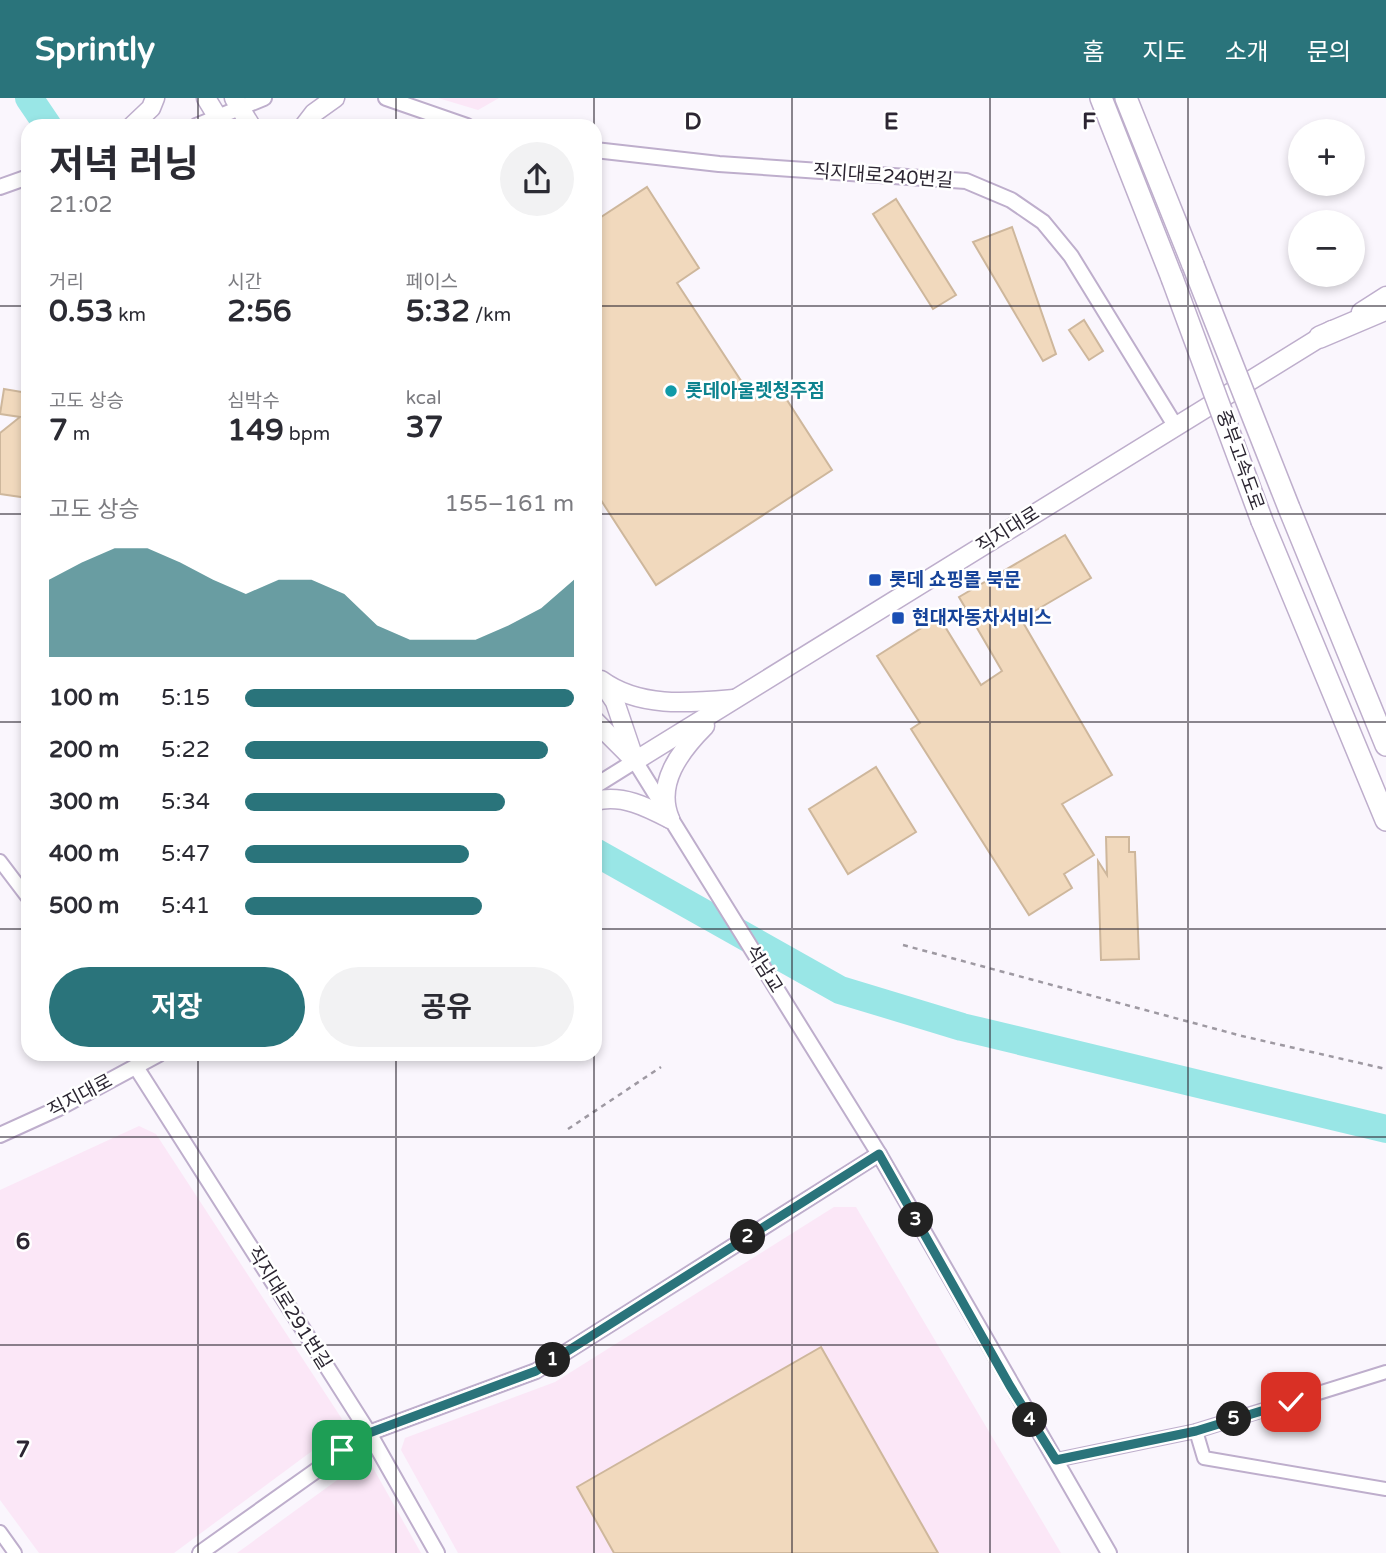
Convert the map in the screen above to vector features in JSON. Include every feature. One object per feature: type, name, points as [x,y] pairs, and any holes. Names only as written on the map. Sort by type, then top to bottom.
[{"type":"highway","name":"중부고속도로","points":[[1101,98],[1172,278],[1262,521],[1386,820]]},
{"type":"highway","name":"중부고속도로","points":[[1126,98],[1386,745]]},
{"type":"highway","points":[[1320,337],[1386,309]]},
{"type":"main road","points":[[140,119],[152,108],[155,98]]},
{"type":"main road","points":[[206,98],[218,119]]},
{"type":"main road","points":[[309,119],[335,98]]},
{"type":"main road","points":[[237,103],[247,119]]},
{"type":"main road","name":"직지대로","points":[[635,761],[1386,296]]},
{"type":"main road","points":[[602,678],[626,696],[697,702],[737,699]]},
{"type":"main road","points":[[602,681],[615,702],[635,761]]},
{"type":"main road","points":[[671,821],[664,791],[679,757],[709,721],[737,699]]},
{"type":"main road","points":[[602,728],[635,761]]},
{"type":"main road","points":[[602,801],[622,800],[652,809],[671,821]]},
{"type":"street","points":[[223,119],[237,103],[264,98]]},
{"type":"street","points":[[386,98],[447,119]]},
{"type":"street","name":"직지대로240번길","points":[[602,151],[719,164],[966,181],[1011,200],[1043,222],[1071,256],[1176,426]]},
{"type":"street","points":[[0,187],[21,180]]},
{"type":"street","name":"직지대로","points":[[602,782],[635,761]]},
{"type":"street","name":"석남교","points":[[635,761],[879,1154],[1010,1386],[1109,1553]]},
{"type":"street","points":[[0,861],[21,889]]},
{"type":"street","name":"직지대로","points":[[0,1135],[57,1109],[144,1061]]},
{"type":"street","name":"직지대로291번길","points":[[136,1067],[369,1433],[437,1553]]},
{"type":"street","points":[[200,1553],[369,1433],[536,1371],[879,1154]]},
{"type":"street","points":[[1056,1460],[1196,1431],[1386,1372]]},
{"type":"street","points":[[1196,1431],[1204,1458],[1386,1489]]},
{"type":"street","points":[[0,1532],[15,1553]]},
{"type":"path","points":[[904,945],[1242,1036],[1386,1069]]},
{"type":"path","points":[[568,1129],[662,1067]]},
{"type":"shaded area","points":[[438,98],[499,98],[478,110]]},
{"type":"shaded area","points":[[139,1126],[156,1134],[342,1419],[331,1437],[174,1553],[39,1553],[0,1500],[0,1190]]},
{"type":"shaded area","points":[[834,1207],[856,1207],[1061,1553],[458,1553],[401,1450],[405,1438],[555,1382]]},
{"type":"shaded area","points":[[372,1466],[421,1553],[237,1553],[355,1467]]},
{"type":"building","name":"롯데아울렛청주점","points":[[647,187],[699,268],[677,283],[753,399],[776,383],[832,470],[656,585],[602,502],[602,216]]},
{"type":"building","points":[[896,199],[956,295],[933,309],[873,214]]},
{"type":"building","points":[[1012,227],[1056,354],[1043,361],[973,242]]},
{"type":"building","points":[[1084,320],[1103,351],[1089,360],[1069,330]]},
{"type":"building","points":[[4,389],[21,392],[21,497],[0,494],[0,433],[20,417],[0,414]]},
{"type":"building","points":[[1065,535],[1091,578],[1021,619],[1112,775],[1062,804],[1094,855],[1064,874],[1072,888],[1029,915],[911,729],[920,723],[877,656],[939,617],[981,685],[1002,671],[959,597]]},
{"type":"building","points":[[876,767],[916,832],[848,874],[809,809]]},
{"type":"building","points":[[1106,837],[1129,837],[1129,852],[1135,852],[1139,959],[1101,960],[1098,861],[1107,875]]},
{"type":"building","points":[[821,1347],[938,1553],[614,1553],[577,1487]]},
{"type":"waterway","points":[[29,98],[43,119]]},
{"type":"waterway","points":[[602,856],[840,990],[962,1027],[1386,1129]]},
{"type":"place","name":"롯데아울렛청주점","points":[[671,391]]},
{"type":"place","name":"롯데 쇼핑몰 북문","points":[[875,580]]},
{"type":"place","name":"현대자동차서비스","points":[[898,618]]},
{"type":"route","points":[[342,1450],[369,1433],[536,1371],[879,1154],[1010,1386],[1056,1460],[1196,1431],[1291,1402]]}]
